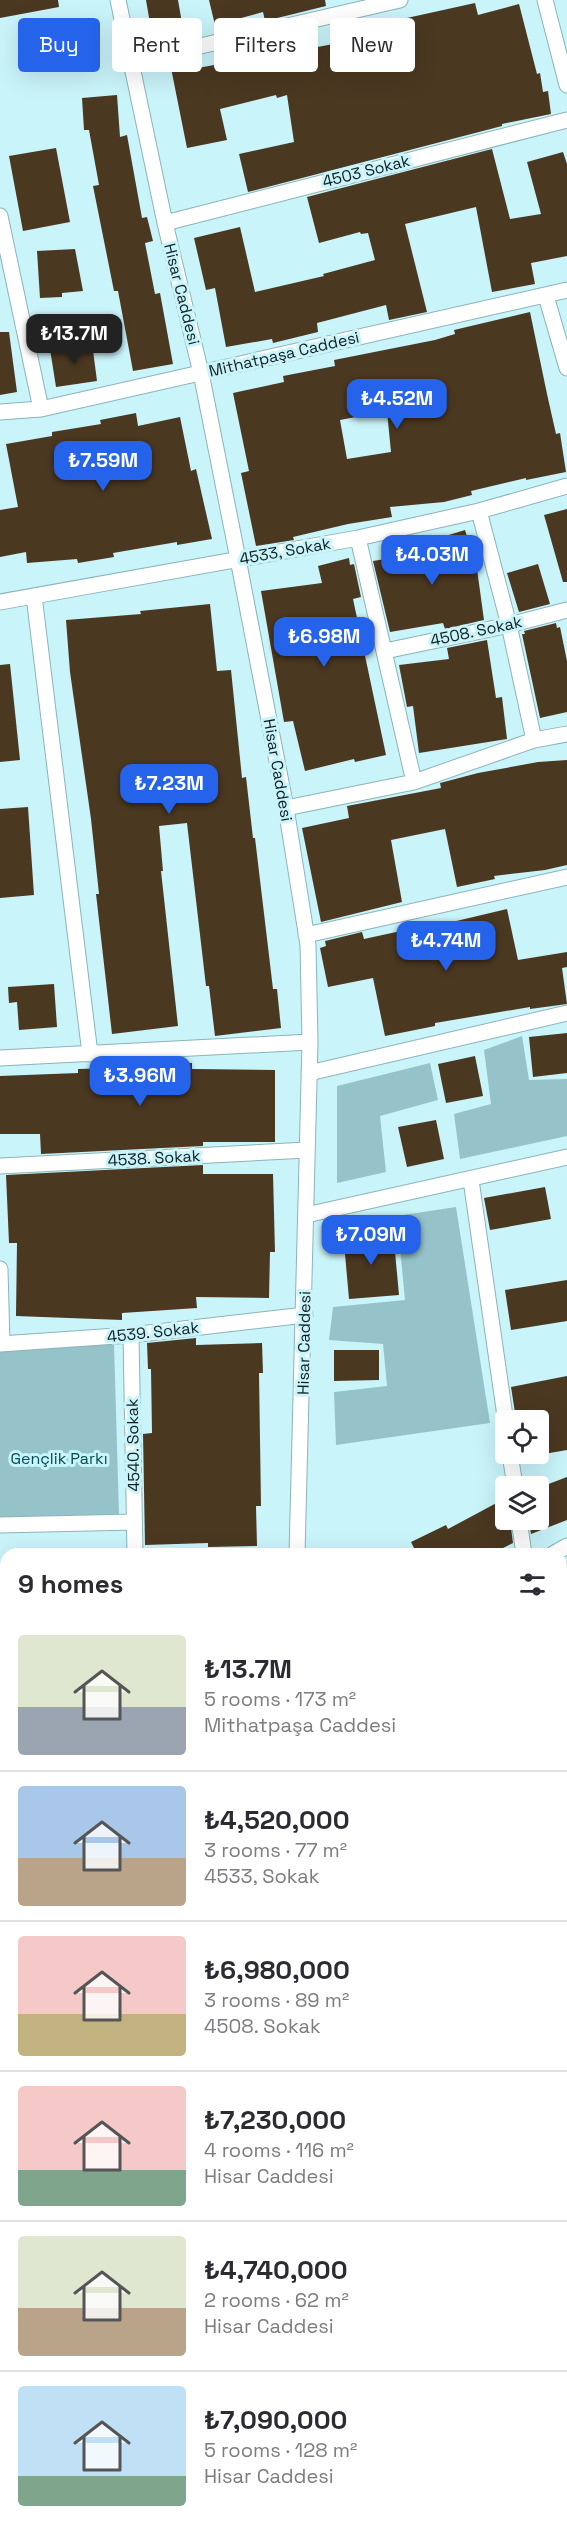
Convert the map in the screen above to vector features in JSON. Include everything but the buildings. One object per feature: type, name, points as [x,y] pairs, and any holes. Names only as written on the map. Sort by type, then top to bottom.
[{"type":"street","name":"Hisar Caddesi","points":[[118,0],[122,18]]},
{"type":"street","points":[[202,46],[400,0]]},
{"type":"street","points":[[545,0],[567,85]]},
{"type":"street","name":"Hisar Caddesi","points":[[133,72],[165,223],[201,373],[286,808],[306,935],[310,1042],[305,1315],[297,1548]]},
{"type":"street","name":"4503 Sokak","points":[[165,223],[567,120]]},
{"type":"street","points":[[0,216],[4,252],[41,409]]},
{"type":"street","name":"Mithatpaşa Caddesi","points":[[0,412],[41,409],[567,290]]},
{"type":"street","points":[[546,296],[567,368]]},
{"type":"street","name":"4533, Sokak","points":[[0,602],[358,538],[479,511],[567,486]]},
{"type":"street","points":[[479,511],[509,625],[534,740]]},
{"type":"street","points":[[358,538],[414,782]]},
{"type":"street","points":[[34,596],[90,1054]]},
{"type":"street","name":"4508. Sokak","points":[[385,651],[509,625],[567,610]]},
{"type":"street","points":[[286,808],[414,782],[534,740],[567,734]]},
{"type":"street","points":[[306,935],[567,877]]},
{"type":"street","points":[[309,1073],[567,1013]]},
{"type":"street","points":[[0,1059],[310,1042]]},
{"type":"street","name":"4538. Sokak","points":[[0,1166],[307,1150]]},
{"type":"street","points":[[306,1215],[567,1157]]},
{"type":"street","points":[[471,1180],[504,1410]]},
{"type":"street","points":[[0,1269],[1,1344]]},
{"type":"street","name":"4539. Sokak","points":[[1,1344],[131,1335],[305,1315]]},
{"type":"street","name":"4540. Sokak","points":[[131,1335],[135,1548]]},
{"type":"street","points":[[0,1525],[134,1522]]},
{"type":"street","points":[[520,1530],[523,1548]]},
{"type":"green space","points":[[522,1036],[529,1080],[567,1079],[567,1136],[460,1159],[454,1114],[491,1104],[484,1050]]},
{"type":"green space","points":[[430,1063],[438,1100],[380,1116],[386,1172],[337,1183],[337,1086]]},
{"type":"green space","points":[[456,1207],[490,1423],[336,1445],[334,1392],[387,1386],[383,1344],[329,1340],[333,1307],[405,1300],[397,1216]]},
{"type":"green space","name":"Gençlik Parkı","points":[[114,1344],[119,1515],[0,1519],[0,1348]]}]
